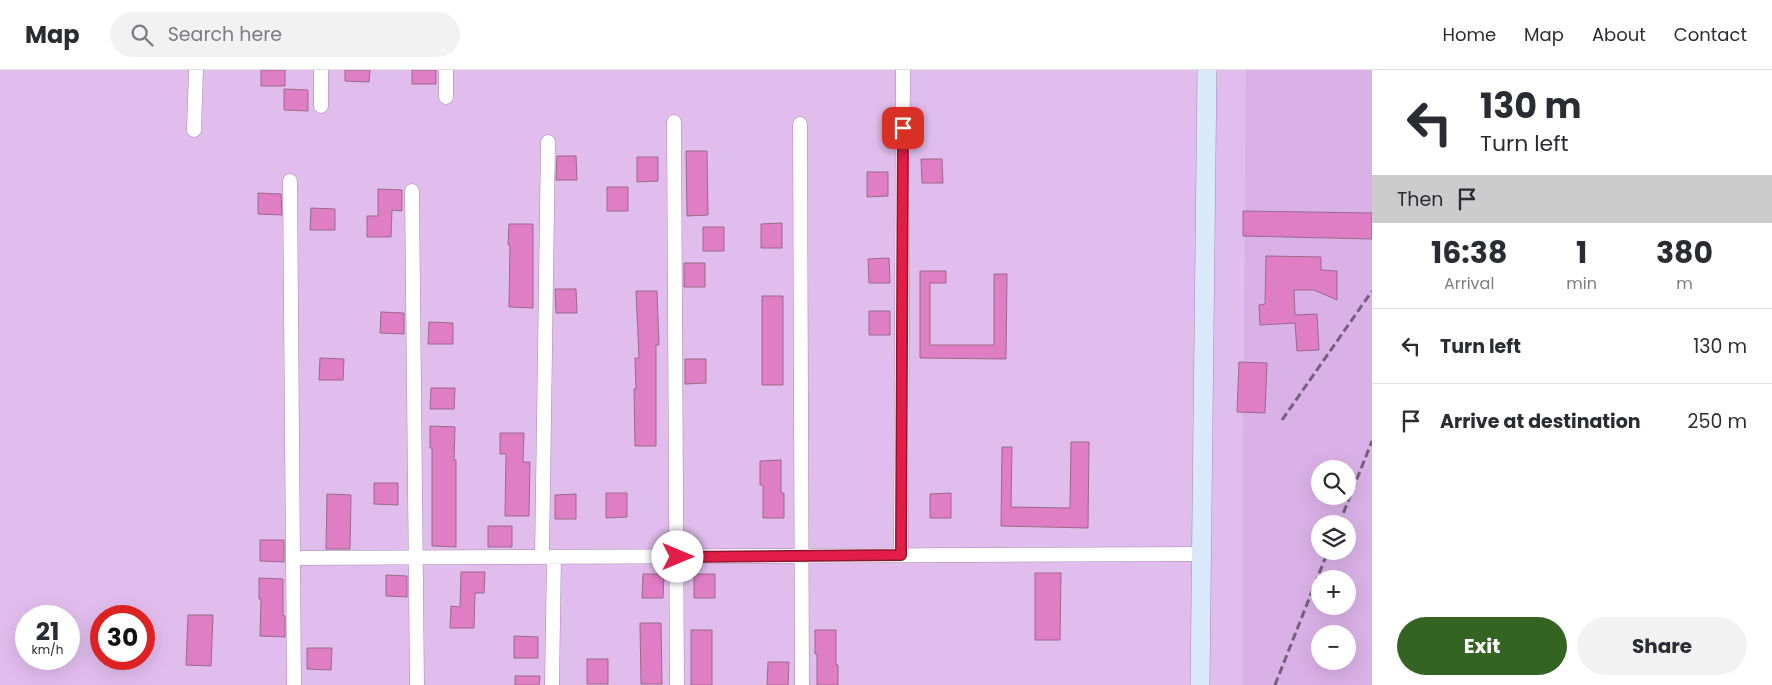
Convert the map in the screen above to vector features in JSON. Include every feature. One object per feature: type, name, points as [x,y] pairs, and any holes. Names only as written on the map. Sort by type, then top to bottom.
[{"type":"main road","points":[[1200,685],[1207,70]]},
{"type":"street","points":[[194,130],[196,70]]},
{"type":"street","points":[[321,70],[321,106]]},
{"type":"street","points":[[446,70],[446,97]]},
{"type":"street","points":[[901,555],[903,70]]},
{"type":"street","points":[[674,122],[678,557],[677,685]]},
{"type":"street","points":[[800,124],[802,685]]},
{"type":"street","points":[[548,142],[548,557],[552,685]]},
{"type":"street","points":[[290,181],[294,685]]},
{"type":"street","points":[[412,191],[417,685]]},
{"type":"street","points":[[293,558],[1202,554]]},
{"type":"shaded area","points":[[1246,70],[1372,70],[1372,685],[1243,685]]},
{"type":"building","points":[[261,70],[285,70],[285,86],[261,86]]},
{"type":"building","points":[[345,70],[370,70],[369,82],[345,81]]},
{"type":"building","points":[[412,70],[436,70],[436,84],[412,84]]},
{"type":"building","points":[[284,89],[308,90],[308,111],[284,110]]},
{"type":"building","points":[[686,151],[707,151],[708,215],[687,216]]},
{"type":"building","points":[[557,156],[576,156],[577,180],[556,180]]},
{"type":"building","points":[[637,157],[658,157],[658,181],[637,182]]},
{"type":"building","points":[[921,159],[942,159],[943,183],[922,183]]},
{"type":"building","points":[[867,172],[888,172],[888,196],[867,197]]},
{"type":"building","points":[[607,187],[628,187],[628,211],[607,211]]},
{"type":"building","points":[[378,189],[402,190],[402,211],[392,210],[391,237],[367,237],[367,216],[378,216]]},
{"type":"building","points":[[258,193],[281,194],[282,215],[258,214]]},
{"type":"building","points":[[311,208],[335,209],[335,230],[310,230]]},
{"type":"building","points":[[1243,211],[1372,213],[1372,239],[1243,236]]},
{"type":"building","points":[[782,223],[782,248],[761,248],[761,224]]},
{"type":"building","points":[[509,224],[533,224],[533,308],[509,307]]},
{"type":"building","points":[[703,227],[724,227],[724,251],[703,251]]},
{"type":"building","points":[[1266,256],[1321,257],[1321,270],[1337,271],[1337,300],[1314,290],[1294,290],[1295,315],[1317,314],[1319,350],[1297,351],[1295,323],[1260,325],[1259,305],[1265,304]]},
{"type":"building","points":[[889,258],[890,283],[869,283],[868,259]]},
{"type":"building","points":[[684,263],[705,263],[705,287],[684,287]]},
{"type":"building","points":[[920,271],[946,271],[946,283],[930,283],[930,345],[994,345],[994,274],[1007,274],[1006,359],[920,358]]},
{"type":"building","points":[[555,289],[576,289],[577,313],[556,313]]},
{"type":"building","points":[[636,291],[657,291],[659,345],[656,345],[656,446],[635,446],[635,358],[639,358]]},
{"type":"building","points":[[762,296],[783,296],[783,385],[762,385]]},
{"type":"building","points":[[869,311],[890,311],[890,335],[869,335]]},
{"type":"building","points":[[381,312],[404,313],[404,334],[380,333]]},
{"type":"building","points":[[429,322],[453,323],[453,344],[428,344]]},
{"type":"building","points":[[320,358],[344,359],[343,380],[319,380]]},
{"type":"building","points":[[685,359],[706,359],[706,383],[685,384]]},
{"type":"building","points":[[1239,362],[1267,363],[1265,413],[1237,412]]},
{"type":"building","points":[[431,388],[455,388],[454,409],[430,409]]},
{"type":"building","points":[[430,426],[455,427],[456,547],[432,546],[432,448],[430,448]]},
{"type":"building","points":[[500,433],[524,433],[523,462],[530,462],[529,516],[505,516],[506,454],[500,454]]},
{"type":"building","points":[[1071,442],[1089,442],[1088,528],[1001,526],[1002,447],[1012,447],[1011,507],[1070,508]]},
{"type":"building","points":[[781,460],[781,493],[784,493],[784,518],[763,518],[763,485],[760,485],[760,461]]},
{"type":"building","points":[[374,483],[398,483],[398,505],[374,504]]},
{"type":"building","points":[[606,493],[627,493],[627,517],[606,518]]},
{"type":"building","points":[[951,493],[951,518],[930,518],[930,494]]},
{"type":"building","points":[[327,494],[351,495],[350,549],[326,549]]},
{"type":"building","points":[[576,494],[576,519],[555,519],[555,495]]},
{"type":"building","points":[[488,526],[512,526],[512,547],[488,547]]},
{"type":"building","points":[[260,540],[284,540],[284,562],[260,561]]},
{"type":"building","points":[[461,572],[485,572],[484,593],[475,593],[474,628],[450,628],[451,606],[460,607]]},
{"type":"building","points":[[1035,573],[1061,573],[1060,640],[1035,640]]},
{"type":"building","points":[[643,574],[664,574],[663,598],[642,598]]},
{"type":"building","points":[[694,574],[715,574],[715,598],[694,598]]},
{"type":"building","points":[[386,575],[407,576],[407,597],[386,596]]},
{"type":"building","points":[[259,578],[283,579],[285,637],[260,636],[261,599],[259,599]]},
{"type":"building","points":[[188,615],[213,615],[211,666],[186,665]]},
{"type":"building","points":[[640,623],[661,623],[662,684],[641,684]]},
{"type":"building","points":[[691,630],[712,630],[712,685],[691,685]]},
{"type":"building","points":[[815,630],[836,630],[838,685],[817,685]]},
{"type":"building","points":[[514,636],[538,637],[538,658],[514,658]]},
{"type":"building","points":[[307,648],[332,648],[331,670],[307,669]]},
{"type":"building","points":[[587,659],[608,659],[608,684],[587,684]]},
{"type":"building","points":[[768,662],[789,662],[788,685],[767,685]]},
{"type":"building","points":[[515,676],[540,676],[539,685],[515,685]]},
{"type":"railway","points":[[1282,420],[1372,291]]},
{"type":"railway","points":[[1343,515],[1372,441]]},
{"type":"railway","points":[[1275,685],[1324,560]]},
{"type":"route","points":[[678,557],[901,555],[903,128]]}]
